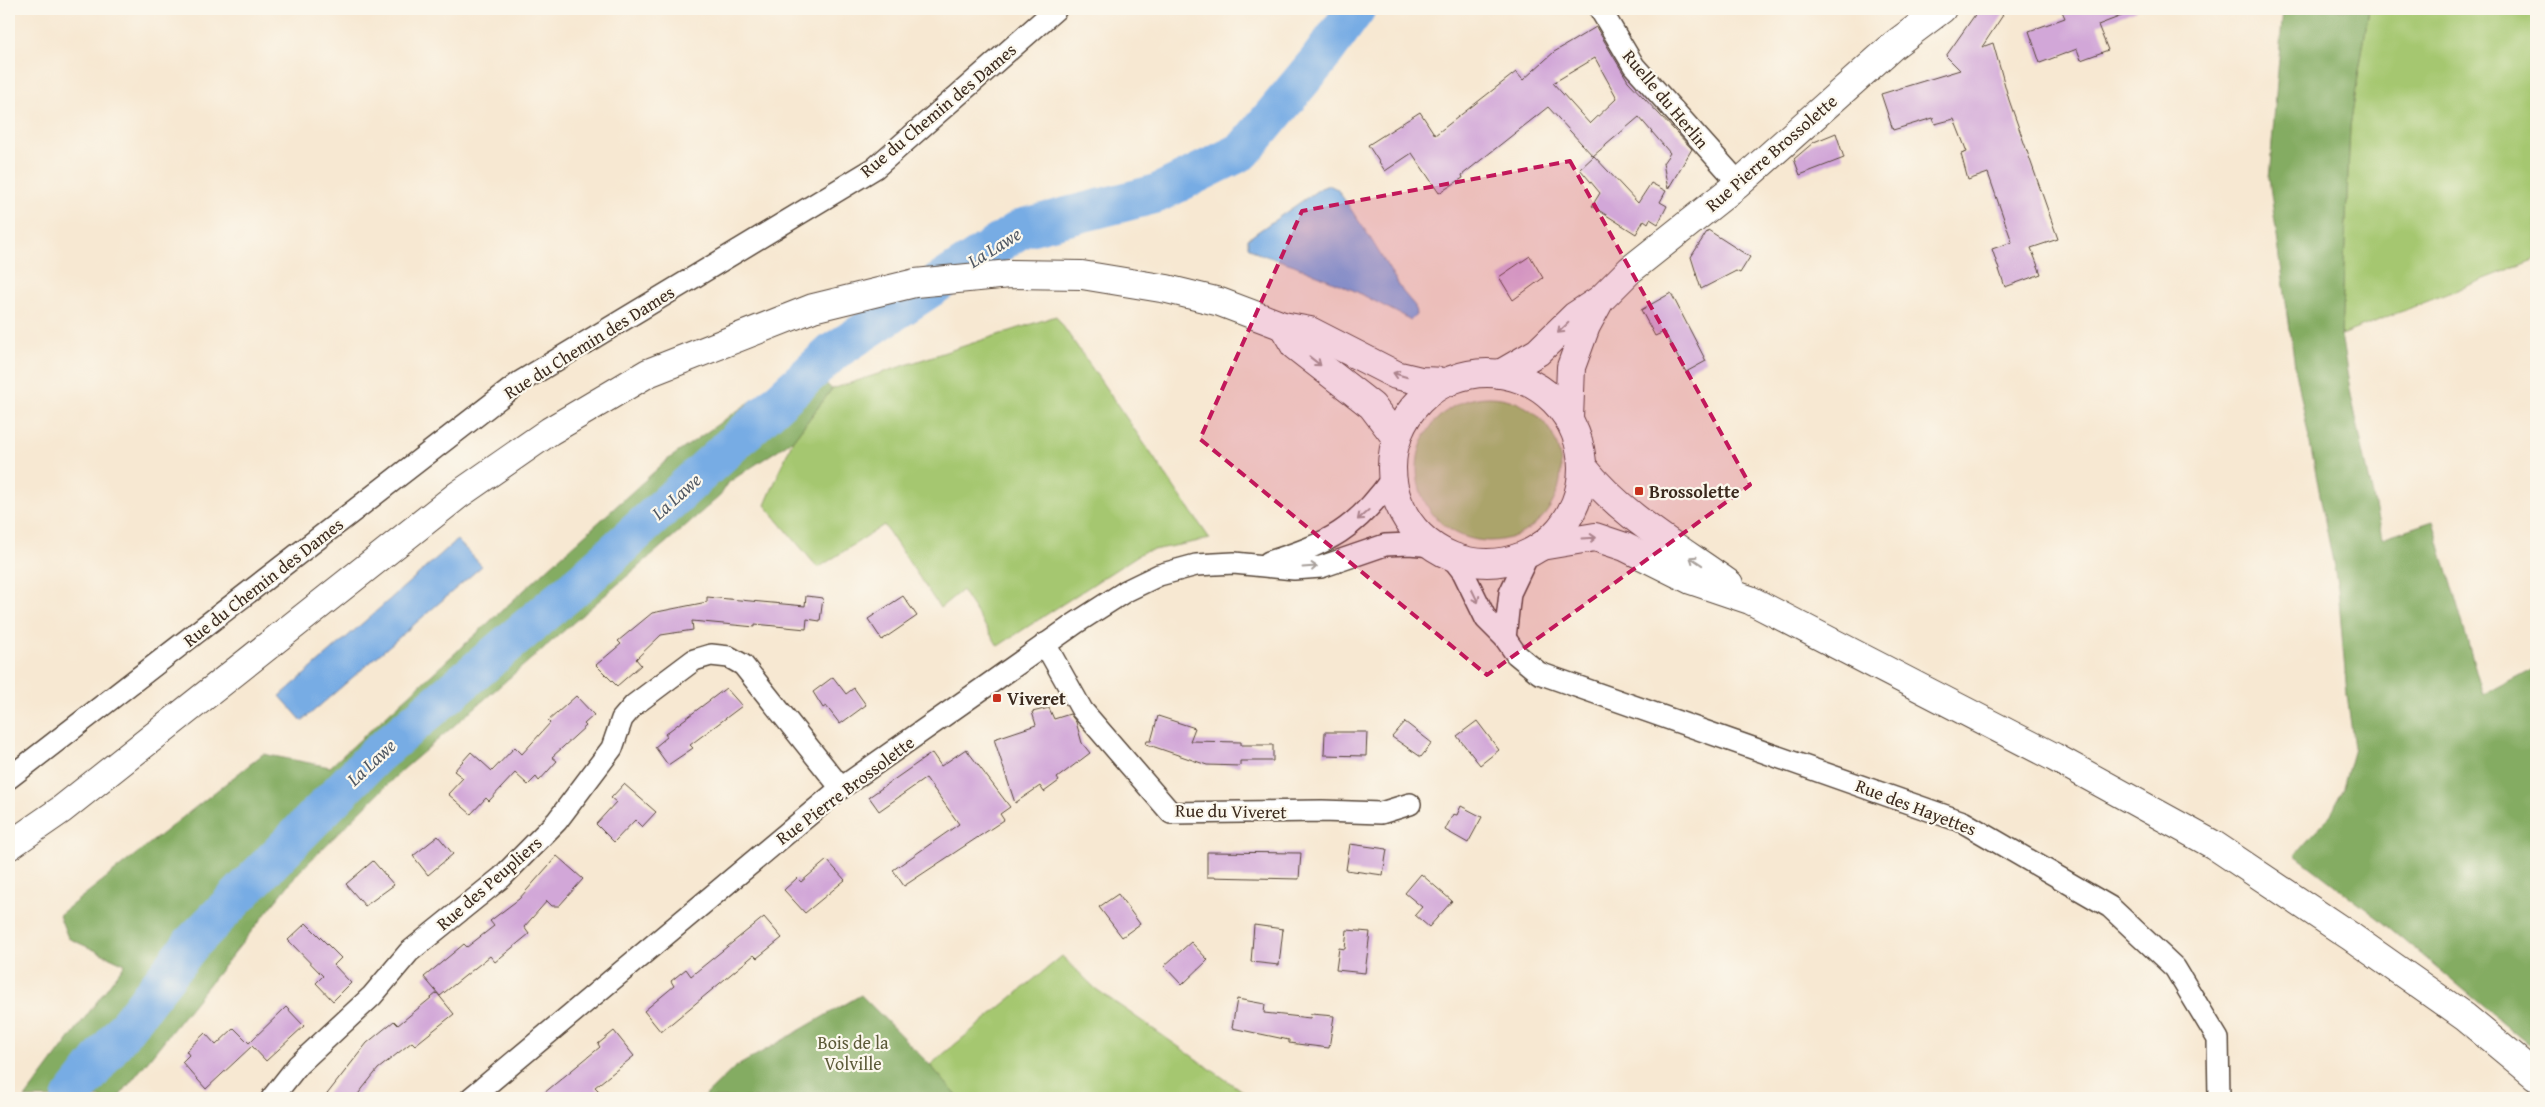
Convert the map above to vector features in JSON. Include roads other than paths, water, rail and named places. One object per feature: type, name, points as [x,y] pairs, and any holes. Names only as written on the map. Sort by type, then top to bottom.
[{"type":"main road","name":"Rue Pierre Brossolette","points":[[1500,374],[1528,360],[1575,316],[1601,299],[1630,270],[1737,185],[1894,45],[1942,9]]},
{"type":"main road","points":[[9,846],[61,810],[458,495],[550,431],[648,373],[814,308],[915,283],[1010,274],[1082,275],[1167,289],[1238,307],[1283,326],[1310,331],[1396,375],[1421,381],[1448,382]]},
{"type":"main road","name":"Rue Pierre Brossolette","points":[[1568,418],[1571,367],[1586,326],[1601,299]]},
{"type":"main road","points":[[1283,326],[1295,346],[1372,406],[1397,439]]},
{"type":"main road","points":[[1535,550],[1559,531],[1572,512],[1580,490],[1582,467],[1579,442],[1568,418],[1559,405],[1532,384],[1500,374],[1473,374],[1448,382],[1431,392],[1416,405],[1405,421],[1397,439],[1393,477],[1396,493],[1410,523],[1441,550],[1469,561],[1489,563],[1509,560],[1535,550],[1595,537],[1625,547],[1691,580],[1750,600]]},
{"type":"main road","points":[[1582,467],[1600,487],[1652,531],[1750,600],[2054,757],[2214,845],[2350,936],[2458,1012],[2536,1076]]},
{"type":"street","name":"Rue du Chemin des Dames","points":[[9,778],[520,382],[875,168],[1056,9]]},
{"type":"street","name":"Ruelle du Herlin","points":[[1600,9],[1634,66],[1729,172],[1737,185]]},
{"type":"street","name":"Rue Pierre Brossolette","points":[[1262,564],[1312,548],[1340,534],[1367,512],[1393,477]]},
{"type":"street","name":"Rue Pierre Brossolette","points":[[470,1098],[841,788],[1045,644],[1126,591],[1159,575],[1196,565],[1262,564],[1294,569],[1321,566],[1385,545],[1409,544],[1441,550]]},
{"type":"street","name":"Rue des Hayettes","points":[[1441,550],[1463,572],[1486,619],[1505,638],[1516,654],[1539,673],[1963,822],[2110,907],[2175,968],[2218,1039],[2218,1098]]},
{"type":"street","points":[[1505,638],[1510,594],[1535,550]]},
{"type":"street","name":"Rue du Viveret","points":[[1045,644],[1082,710],[1171,813],[1322,811],[1382,813],[1410,804]]},
{"type":"street","name":"Rue des Peupliers","points":[[272,1098],[298,1065],[372,996],[409,952],[502,877],[557,821],[612,748],[622,719],[628,712],[694,660],[711,655],[729,657],[742,665],[841,788]]},
{"type":"water","points":[[1329,185],[1337,189],[1369,236],[1403,292],[1415,306],[1416,315],[1411,320],[1355,291],[1294,265],[1257,253],[1248,246],[1248,239],[1321,188]]},
{"type":"water","points":[[457,540],[482,566],[302,721],[280,696]]},
{"type":"waterway","name":"La Lawe","points":[[71,1098],[191,944],[375,756],[586,578],[833,352],[1022,228],[1156,194],[1243,151],[1318,61],[1356,9]]},
{"type":"place","name":"Brossolette","points":[[1639,491]]},
{"type":"place","name":"Viveret","points":[[997,698]]},
{"type":"park label","name":"Bois de la Volville","points":[[853,1052]]}]
